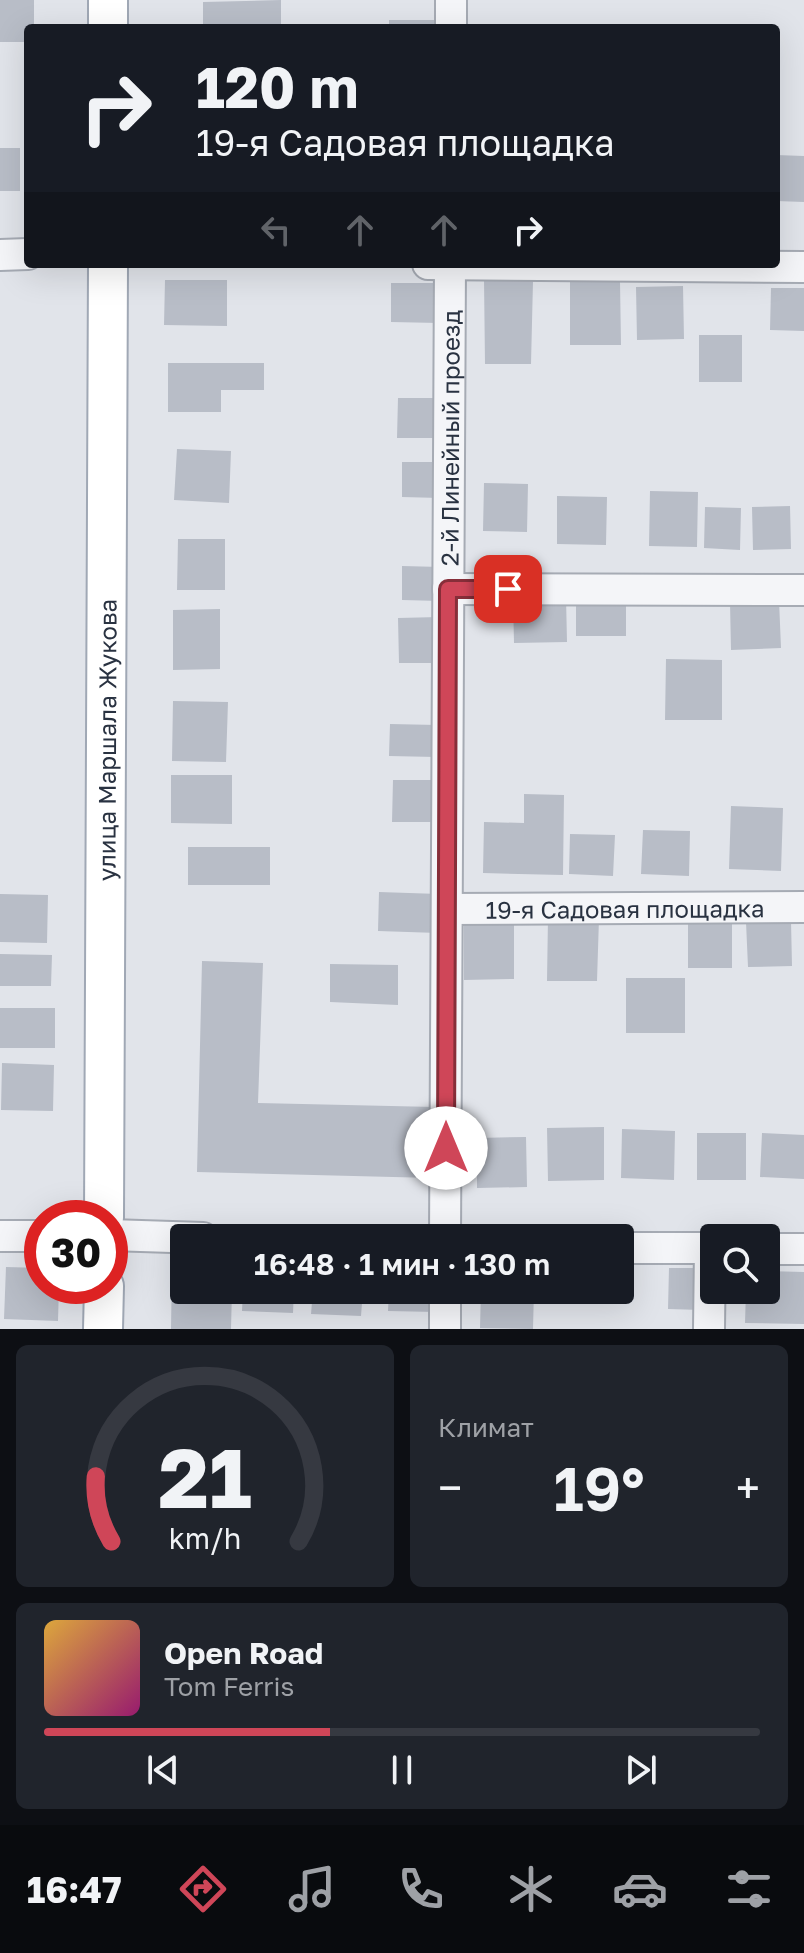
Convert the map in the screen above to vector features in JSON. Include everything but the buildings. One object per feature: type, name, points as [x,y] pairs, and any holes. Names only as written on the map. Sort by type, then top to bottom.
[{"type":"main road","points":[[108,0],[108,24]]},
{"type":"main road","name":"улица Маршала Жукова","points":[[104,1200],[108,268]]},
{"type":"main road","points":[[103,1329],[104,1304]]},
{"type":"street","points":[[451,0],[451,24]]},
{"type":"street","points":[[0,255],[24,254]]},
{"type":"street","points":[[780,267],[804,267]]},
{"type":"street","name":"2-й Линейный проезд","points":[[445,1224],[450,268]]},
{"type":"street","points":[[448,589],[804,590]]},
{"type":"street","name":"19-я Садовая площадка","points":[[447,909],[804,907]]},
{"type":"street","points":[[0,1236],[24,1236]]},
{"type":"street","points":[[128,1236],[170,1237]]},
{"type":"street","points":[[634,1248],[700,1248]]},
{"type":"street","points":[[780,1249],[804,1249]]},
{"type":"street","points":[[445,1304],[445,1329]]},
{"type":"street","points":[[709,1329],[710,1304]]},
{"type":"route","points":[[446,1148],[448,589],[508,589]]}]
